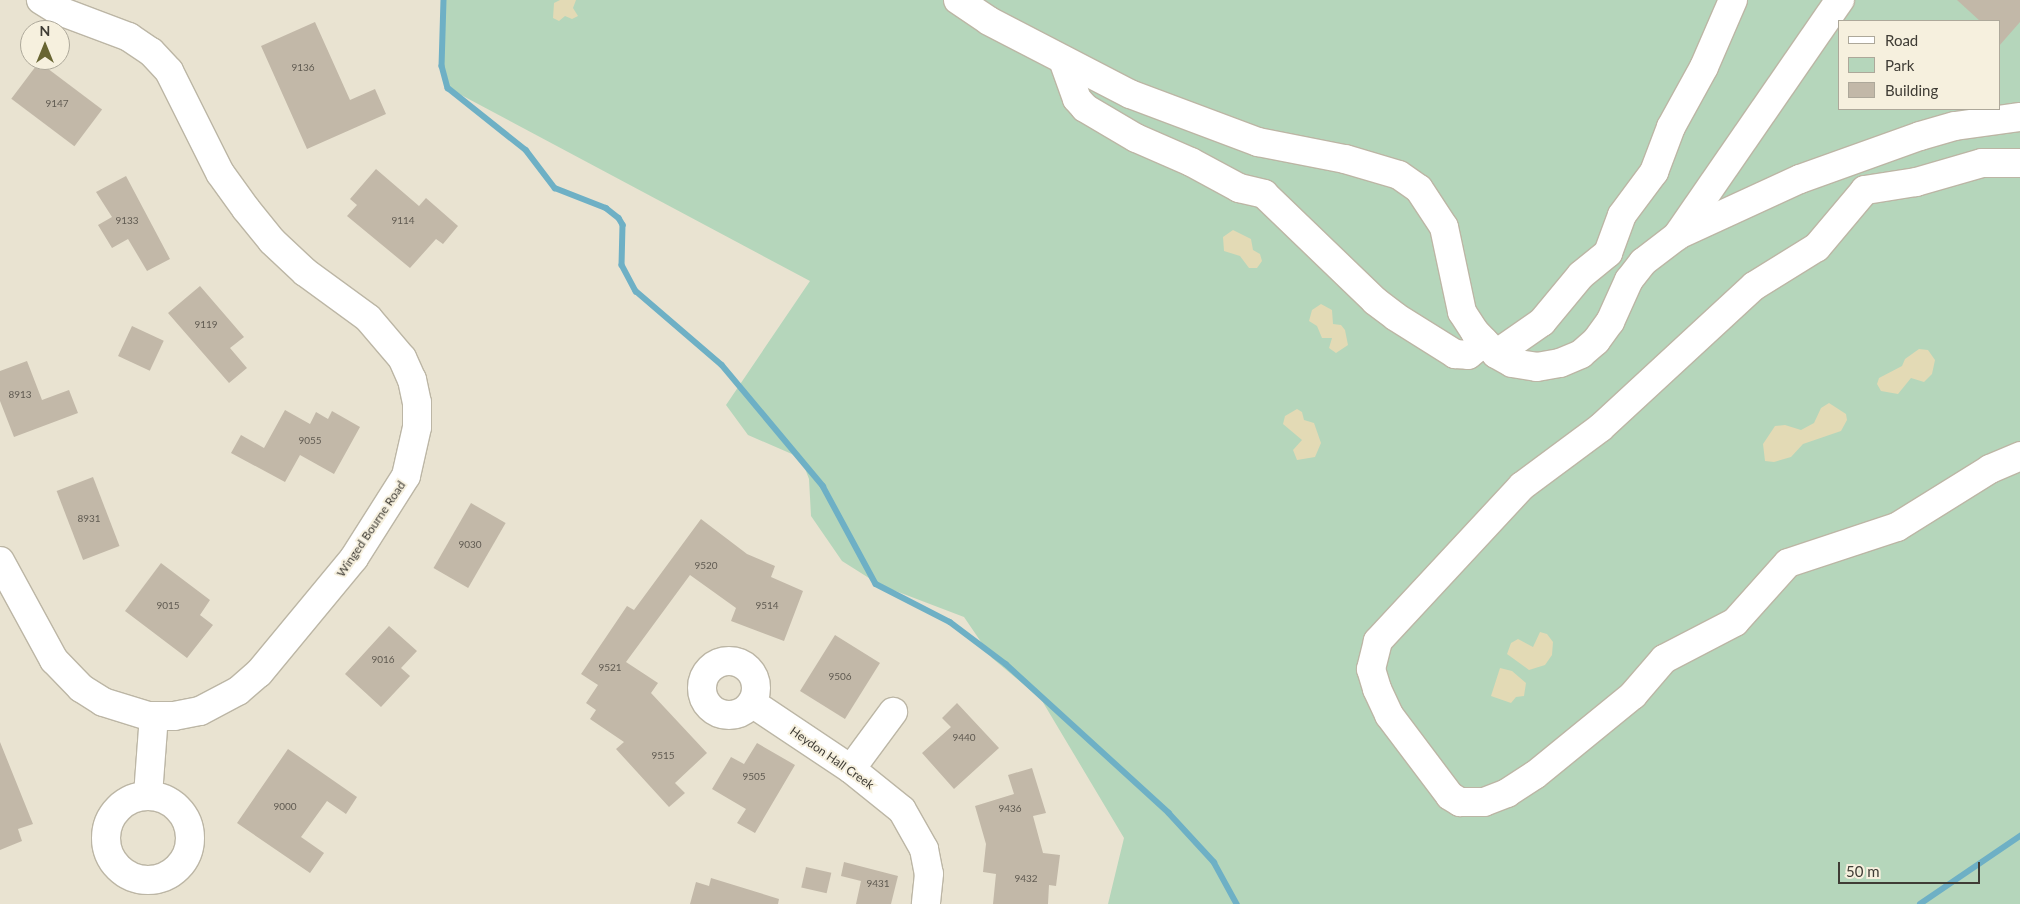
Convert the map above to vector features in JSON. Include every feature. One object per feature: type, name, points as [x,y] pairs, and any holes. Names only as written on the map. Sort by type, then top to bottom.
[{"type":"street","name":"Winged Bourne Road","points":[[0,561],[62,670],[81,688],[103,702],[154,716],[187,714],[232,695],[259,673],[306,619],[354,558],[406,476],[414,451],[418,403],[412,380],[388,339],[368,318],[305,272],[246,209],[207,150],[176,82],[151,52],[129,37],[57,10],[41,0]]},
{"type":"street","points":[[958,0],[989,21],[1130,94],[1258,142],[1363,163],[1399,175],[1419,188],[1444,228],[1462,312],[1490,348],[1512,364],[1537,367],[1560,364],[1581,354],[1596,341],[1610,322],[1629,280],[1643,262],[1677,236],[1800,179],[1920,136],[1955,126],[2020,117]]},
{"type":"street","points":[[1062,60],[1077,99],[1085,108],[1136,138],[1192,162],[1239,188],[1264,194],[1375,302],[1455,354],[1468,355],[1490,348],[1542,322],[1581,275],[1608,253],[1622,215],[1654,172],[1671,127],[1704,67],[1733,0]]},
{"type":"street","points":[[1677,236],[1840,0]]},
{"type":"street","points":[[2020,163],[1982,163],[1916,182],[1865,190],[1817,247],[1754,286],[1600,428],[1522,486],[1378,641],[1371,669],[1377,689],[1389,715],[1450,796],[1460,802],[1484,802],[1508,793],[1535,775],[1632,695],[1664,659],[1735,622],[1788,563],[1897,527],[1990,469],[2020,456]]},
{"type":"street","name":"Heydon Hall Creek","points":[[752,702],[851,769],[902,810],[916,831],[924,849],[929,874],[926,904]]},
{"type":"street","points":[[851,769],[893,712]]},
{"type":"street","points":[[148,796],[154,716]]},
{"type":"green space","points":[[444,0],[2020,0],[2020,904],[1108,904],[1124,838],[1041,699],[992,658],[964,617],[880,585],[842,561],[811,516],[809,479],[801,458],[748,435],[726,405],[810,281],[448,88],[442,59]]},
{"type":"sand","points":[[560,0],[576,0],[573,8],[578,16],[572,19],[565,16],[559,21],[553,18],[554,3]]},
{"type":"sand","points":[[1233,230],[1251,239],[1253,250],[1260,254],[1262,261],[1257,268],[1249,268],[1240,256],[1224,251],[1223,237]]},
{"type":"sand","points":[[1321,304],[1332,310],[1333,324],[1341,325],[1345,330],[1348,345],[1336,353],[1329,348],[1332,338],[1322,338],[1317,326],[1309,321],[1312,310]]},
{"type":"sand","points":[[1919,349],[1928,350],[1935,360],[1932,374],[1924,382],[1911,378],[1898,394],[1881,391],[1877,384],[1879,378],[1902,366],[1905,359]]},
{"type":"sand","points":[[1829,403],[1846,414],[1847,420],[1841,431],[1803,444],[1791,457],[1774,462],[1765,461],[1763,444],[1775,426],[1785,425],[1801,430],[1814,423],[1821,408]]},
{"type":"sand","points":[[1297,409],[1302,412],[1304,420],[1314,423],[1321,443],[1315,457],[1297,460],[1293,450],[1302,440],[1283,424],[1285,416]]},
{"type":"sand","points":[[1540,632],[1547,634],[1553,642],[1552,655],[1545,665],[1529,670],[1507,654],[1511,643],[1518,639],[1533,647]]},
{"type":"sand","points":[[1500,668],[1512,671],[1526,683],[1524,696],[1516,697],[1511,703],[1491,696]]},
{"type":"building","points":[[1957,0],[2020,0],[2020,22],[2000,45],[2000,20],[1979,20]]},
{"type":"building","points":[[315,22],[350,100],[375,89],[386,114],[307,149],[261,46]]},
{"type":"building","points":[[33,70],[50,70],[102,110],[74,146],[11,99]]},
{"type":"building","points":[[376,169],[419,206],[426,198],[458,226],[443,244],[436,239],[410,268],[347,216],[357,205],[350,199]]},
{"type":"building","points":[[126,176],[170,259],[147,271],[128,239],[112,248],[98,225],[112,217],[96,192]]},
{"type":"building","points":[[200,286],[244,337],[230,348],[247,368],[229,383],[168,313]]},
{"type":"building","points":[[132,326],[164,341],[150,371],[118,356]]},
{"type":"building","points":[[27,361],[42,400],[69,390],[78,413],[14,437],[0,401],[0,371]]},
{"type":"building","points":[[285,410],[310,424],[316,412],[328,419],[332,411],[360,427],[334,474],[300,455],[285,482],[231,453],[241,435],[264,448]]},
{"type":"building","points":[[93,477],[120,546],[83,560],[57,491]]},
{"type":"building","points":[[471,503],[506,523],[468,588],[434,568]]},
{"type":"building","points":[[701,519],[747,554],[775,566],[771,577],[803,591],[784,641],[731,621],[736,608],[690,575],[626,662],[658,683],[651,693],[707,753],[675,783],[685,793],[669,807],[616,749],[624,742],[590,719],[596,710],[586,703],[598,685],[581,674],[627,606],[634,610]]},
{"type":"building","points":[[161,563],[210,600],[200,615],[213,625],[187,658],[125,611]]},
{"type":"building","points":[[389,626],[417,651],[401,668],[410,676],[381,707],[345,674]]},
{"type":"building","points":[[835,635],[880,663],[845,719],[800,691]]},
{"type":"building","points":[[957,703],[999,748],[954,789],[922,753],[951,727],[942,718]]},
{"type":"building","points":[[0,742],[33,824],[18,829],[22,841],[0,850]]},
{"type":"building","points":[[757,743],[795,765],[755,833],[737,823],[746,809],[712,789],[731,757],[744,764]]},
{"type":"building","points":[[288,749],[357,797],[346,814],[327,801],[301,837],[324,853],[310,873],[237,823]]},
{"type":"building","points":[[1032,768],[1046,813],[1033,816],[1043,853],[1060,855],[1056,886],[1049,885],[1048,904],[993,904],[996,874],[983,872],[986,844],[975,806],[1014,794],[1008,775]]},
{"type":"building","points":[[844,862],[898,876],[891,904],[856,904],[861,881],[841,876]]},
{"type":"building","points":[[806,867],[831,873],[827,893],[801,887]]},
{"type":"building","points":[[711,878],[779,899],[778,904],[690,904],[696,882],[709,886]]},
{"type":"waterway","points":[[444,0],[442,66],[448,88],[526,150],[555,188],[606,208],[619,218],[623,225],[622,265],[636,291],[722,365],[823,486],[876,584],[950,622],[1006,664],[1169,813],[1214,862],[1237,904]]},
{"type":"waterway","points":[[1920,904],[2020,836]]}]
